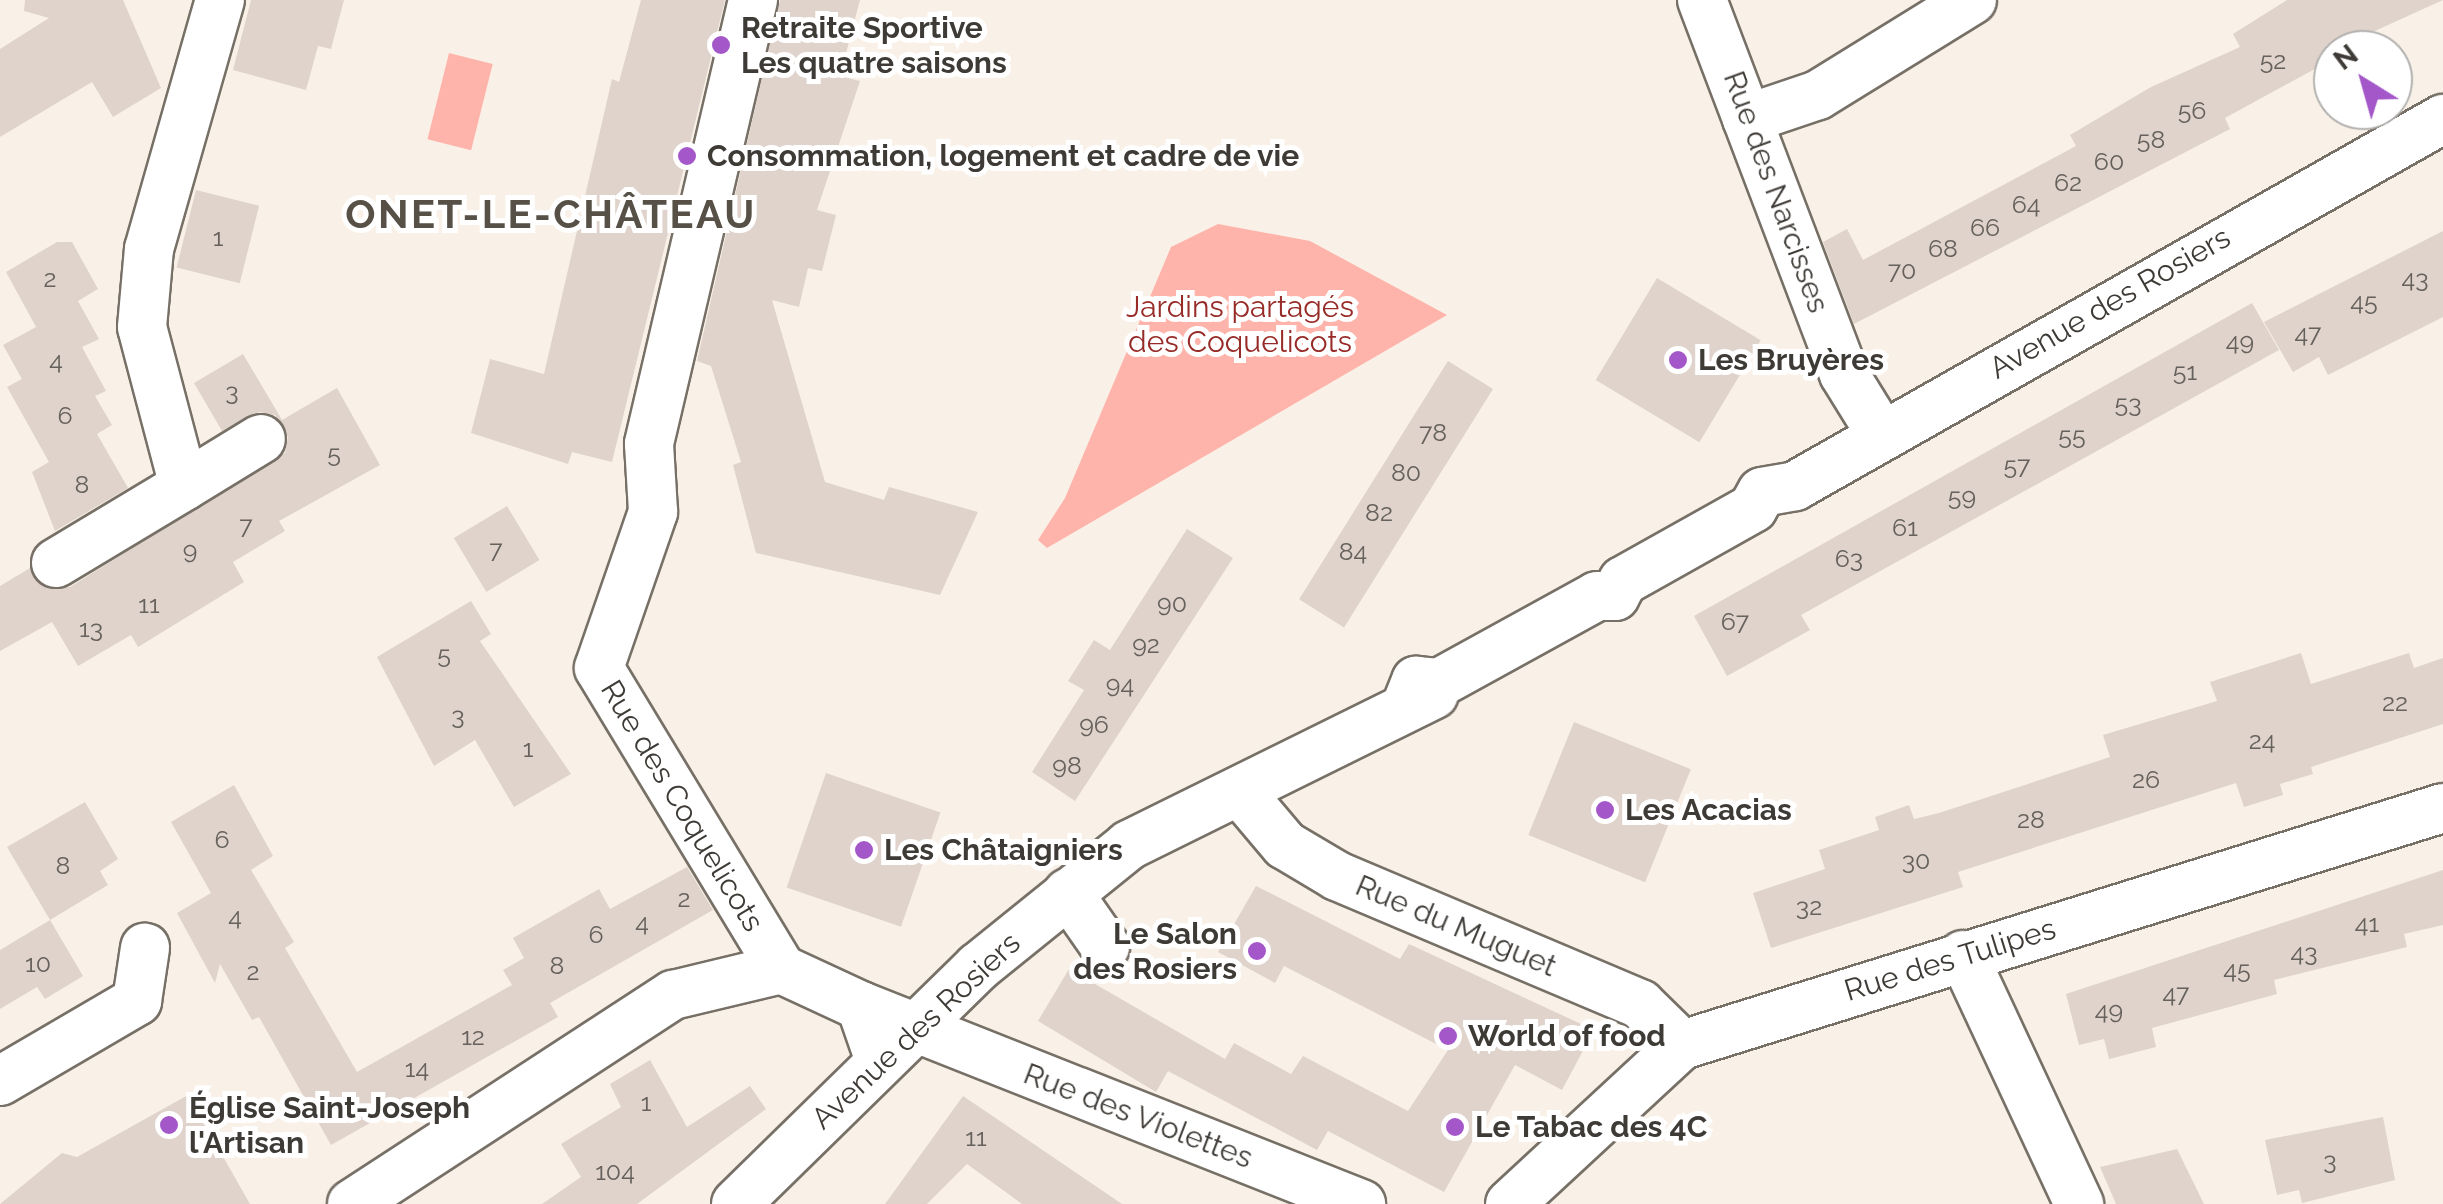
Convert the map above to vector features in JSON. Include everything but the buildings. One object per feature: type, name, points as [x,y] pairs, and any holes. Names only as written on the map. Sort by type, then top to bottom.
[{"type":"street","points":[[184,486],[142,327],[149,249],[220,0]]},
{"type":"street","name":"Rue des Coquelicots","points":[[753,0],[650,444],[653,512],[599,668],[781,969]]},
{"type":"street","name":"Rue des Narcisses","points":[[1702,0],[1844,374],[1882,434]]},
{"type":"street","points":[[1747,119],[1818,95],[1972,0]]},
{"type":"street","name":"Avenue des Rosiers","points":[[736,1204],[916,1026],[1087,881],[1138,862],[1148,843],[1610,589],[2443,119]]},
{"type":"street","points":[[56,563],[261,439]]},
{"type":"street","name":"Rue du Muguet","points":[[1241,793],[1273,834],[1337,876],[1640,1004],[1682,1045]]},
{"type":"street","name":"Rue des Tulipes","points":[[1510,1204],[1682,1045],[2443,808]]},
{"type":"street","points":[[1087,881],[1105,946]]},
{"type":"street","points":[[0,1080],[137,1001],[145,948]]},
{"type":"street","points":[[1963,956],[2080,1204]]},
{"type":"street","points":[[352,1204],[673,995],[781,969]]},
{"type":"street","name":"Rue des Violettes","points":[[781,969],[861,1006],[1361,1204]]},
{"type":"street","points":[[861,1006],[880,1061]]},
{"type":"green space","points":[[449,53],[493,64],[471,150],[427,139]]},
{"type":"green space","name":"Jardins partagés des Coquelicots","points":[[1218,224],[1310,241],[1447,315],[1047,548],[1038,540],[1065,498],[1171,247]]},
{"type":"place","name":"Retraite Sportive Les quatre saisons","points":[[721,45]]},
{"type":"place","name":"Consommation, logement et cadre de vie","points":[[687,156]]},
{"type":"place","name":"Les Bruyères","points":[[1678,360]]},
{"type":"place","name":"Les Acacias","points":[[1605,810]]},
{"type":"place","name":"Les Châtaigniers","points":[[864,850]]},
{"type":"place","name":"Le Salon des Rosiers","points":[[1257,951]]},
{"type":"place","name":"World of food","points":[[1448,1036]]},
{"type":"place","name":"Église Saint-Joseph l'Artisan","points":[[169,1125]]},
{"type":"place","name":"Le Tabac des 4C","points":[[1455,1127]]},
{"type":"district","name":"ONET-LE-CHÂTEAU","points":[[551,214]]}]
